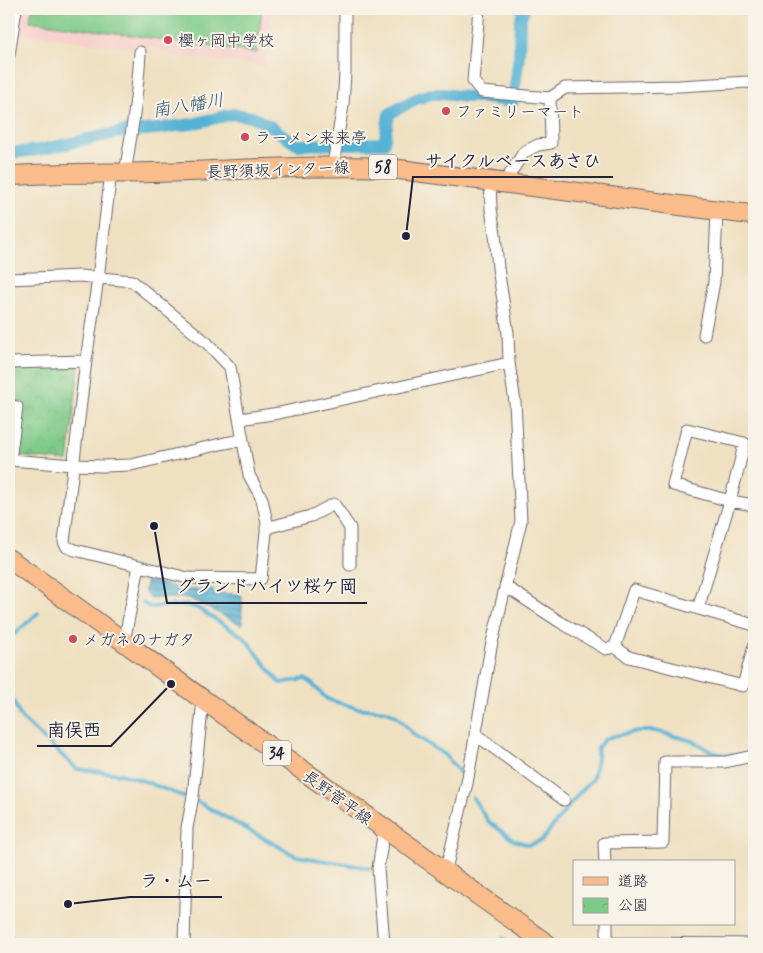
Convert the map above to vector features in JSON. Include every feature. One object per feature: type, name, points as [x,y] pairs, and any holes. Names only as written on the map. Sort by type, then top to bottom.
[{"type":"main road","name":"長野須坂インター線","points":[[9,176],[43,173],[118,173],[333,166],[380,167],[754,215]]},
{"type":"main road","name":"長野菅平線","points":[[9,559],[445,873],[548,944]]},
{"type":"street","points":[[9,55],[16,9]]},
{"type":"street","points":[[333,166],[343,105],[345,9]]},
{"type":"street","points":[[479,9],[473,81],[482,92],[550,98],[565,88],[754,83]]},
{"type":"street","points":[[9,279],[80,276],[98,278],[132,281],[207,343],[230,367],[249,475],[262,500],[267,523],[261,580],[188,578],[75,550],[67,547],[64,542],[98,278],[118,173],[133,130],[140,52]]},
{"type":"street","points":[[445,873],[463,800],[491,648],[520,521],[515,402],[509,363],[508,333],[490,209],[497,182],[524,152],[551,143],[550,98]]},
{"type":"street","points":[[704,335],[714,282],[717,211]]},
{"type":"street","points":[[9,363],[86,361]]},
{"type":"street","points":[[240,419],[289,411],[509,363]]},
{"type":"street","points":[[9,405],[16,407],[10,460],[73,465],[131,465],[242,440]]},
{"type":"street","points":[[698,609],[730,501],[744,443],[687,429],[673,486],[730,501],[754,505]]},
{"type":"street","points":[[266,528],[310,516],[334,504],[350,528],[350,565]]},
{"type":"street","points":[[124,642],[139,566]]},
{"type":"street","points":[[505,586],[606,649],[615,647],[629,657],[743,686],[754,646]]},
{"type":"street","points":[[615,647],[634,590],[754,625]]},
{"type":"street","points":[[184,944],[187,828],[193,796],[204,700]]},
{"type":"street","points":[[475,734],[564,800]]},
{"type":"street","points":[[605,860],[604,843],[663,842],[665,762],[725,762],[754,758]]},
{"type":"street","points":[[384,829],[378,869],[384,944]]},
{"type":"street","points":[[607,926],[607,944],[754,944]]},
{"type":"shaded area","name":"櫻ヶ岡中学校","points":[[23,9],[272,9],[266,66],[173,55],[153,47],[134,46],[134,49],[20,33]]},
{"type":"green space","name":"櫻ヶ岡中学校","points":[[32,9],[262,9],[257,53],[30,21]]},
{"type":"green space","points":[[79,366],[68,461],[17,456],[24,403],[9,400],[9,368]]},
{"type":"water","points":[[147,580],[185,590],[213,589],[214,593],[239,594],[242,596],[242,621],[244,621],[242,625],[188,598],[151,598],[145,592]]},
{"type":"waterway","name":"南八幡川","points":[[9,153],[39,150],[121,132],[192,124],[233,114],[252,117],[272,127],[297,145],[384,143],[389,114],[416,99],[431,94],[478,97],[513,102],[519,56],[520,21],[524,9]]},
{"type":"waterway","points":[[143,603],[149,607],[187,605],[197,608],[244,637],[280,683],[305,679],[327,699],[356,708],[387,711],[399,718],[413,734],[445,755],[460,773]]},
{"type":"waterway","points":[[9,639],[38,613]]},
{"type":"waterway","points":[[9,691],[21,718],[77,769],[120,774],[144,781],[187,798]]},
{"type":"waterway","points":[[473,798],[488,821],[513,840],[529,845],[542,840],[580,792],[592,780],[598,747],[604,740],[610,737],[638,731],[655,731],[693,741],[712,752],[728,756],[732,755]]},
{"type":"waterway","points":[[198,802],[296,856],[369,868]]},
{"type":"waterway","points":[[503,938],[509,944]]},
{"type":"place","name":"櫻ヶ岡中学校","points":[[168,40]]},
{"type":"place","name":"ファミリーマート","points":[[446,111]]},
{"type":"place","name":"ラーメン来来亭","points":[[245,137]]},
{"type":"place","name":"サイクルベースあさひ","points":[[406,236]]},
{"type":"place","name":"グランドハイツ桜ケ岡","points":[[154,526]]},
{"type":"place","name":"メガネのナガタ","points":[[73,639]]},
{"type":"place","name":"南俣西","points":[[171,684]]},
{"type":"place","name":"ラ・ムー","points":[[68,904]]}]
